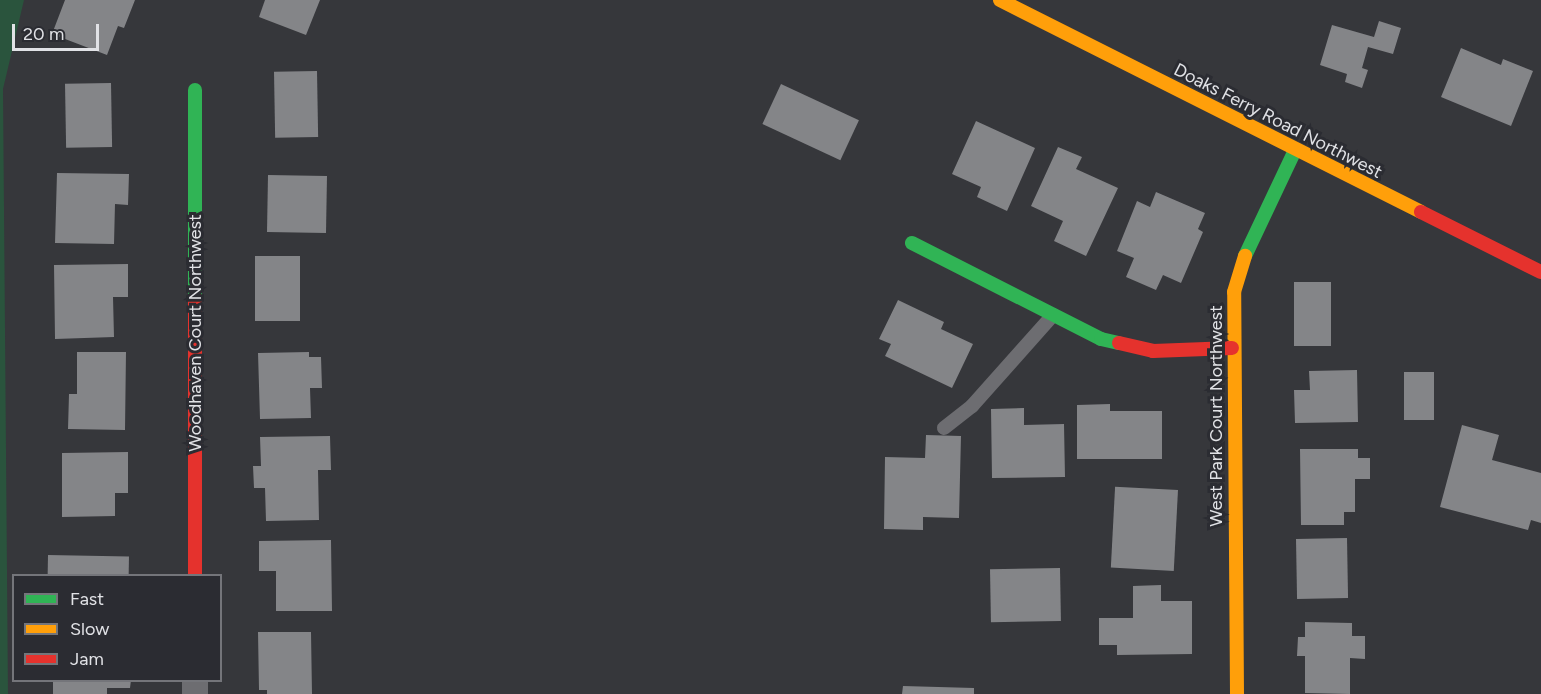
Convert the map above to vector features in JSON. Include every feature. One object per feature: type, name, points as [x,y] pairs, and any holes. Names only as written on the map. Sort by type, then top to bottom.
[{"type":"street","name":"Doaks Ferry Road Northwest","points":[[1000,0],[1541,272]]},
{"type":"street","name":"Woodhaven Court Northwest","points":[[195,90],[195,574]]},
{"type":"street","name":"West Park Court Northwest","points":[[1237,694],[1232,348],[1234,292],[1244,258],[1295,150]]},
{"type":"street","points":[[912,243],[1101,339],[1131,348],[1232,348]]},
{"type":"lane","points":[[944,428],[972,406],[1053,315]]},
{"type":"green space","points":[[0,0],[24,0],[3,89],[8,694],[0,694]]},
{"type":"building","points":[[65,0],[135,0],[124,28],[118,26],[107,55],[52,34]]},
{"type":"building","points":[[265,0],[320,0],[306,35],[259,17]]},
{"type":"building","points":[[1379,21],[1401,28],[1393,54],[1368,47],[1362,68],[1368,70],[1362,88],[1345,82],[1347,74],[1320,65],[1332,25],[1374,37]]},
{"type":"building","points":[[1461,48],[1501,65],[1503,59],[1533,71],[1511,126],[1441,97]]},
{"type":"building","points":[[317,71],[318,137],[275,138],[274,72]]},
{"type":"building","points":[[111,83],[112,147],[66,148],[65,84]]},
{"type":"building","points":[[781,84],[859,120],[840,160],[762,124]]},
{"type":"building","points":[[976,121],[1035,148],[1007,211],[977,197],[981,187],[952,174]]},
{"type":"building","points":[[1058,147],[1082,157],[1076,169],[1118,188],[1086,256],[1054,241],[1063,221],[1031,206]]},
{"type":"building","points":[[57,173],[129,174],[128,205],[115,204],[114,244],[55,243]]},
{"type":"building","points":[[268,175],[327,176],[326,233],[267,232]]},
{"type":"building","points":[[1156,192],[1205,213],[1198,229],[1203,232],[1181,283],[1163,275],[1156,290],[1126,277],[1134,258],[1117,251],[1137,201],[1150,207]]},
{"type":"building","points":[[255,256],[300,256],[300,321],[255,321]]},
{"type":"building","points":[[128,264],[128,297],[113,297],[114,337],[55,339],[54,265]]},
{"type":"building","points":[[1294,282],[1331,282],[1331,346],[1294,346]]},
{"type":"building","points":[[898,300],[944,322],[941,329],[973,344],[952,388],[885,356],[891,344],[879,339]]},
{"type":"building","points":[[77,352],[126,352],[125,430],[68,429],[69,394],[77,394]]},
{"type":"building","points":[[309,352],[309,357],[321,357],[322,388],[310,388],[311,418],[260,419],[258,353]]},
{"type":"building","points":[[1357,370],[1358,422],[1295,423],[1294,390],[1310,390],[1309,371]]},
{"type":"building","points":[[1404,372],[1434,372],[1434,420],[1404,420]]},
{"type":"building","points":[[1110,404],[1110,411],[1162,411],[1162,459],[1077,459],[1077,405]]},
{"type":"building","points":[[1024,408],[1024,425],[1064,424],[1065,477],[992,478],[991,409]]},
{"type":"building","points":[[1462,425],[1499,435],[1492,460],[1541,473],[1541,523],[1531,520],[1528,530],[1440,507]]},
{"type":"building","points":[[926,435],[961,436],[959,518],[923,517],[923,530],[884,529],[885,457],[925,458]]},
{"type":"building","points":[[330,436],[331,470],[318,470],[319,520],[266,521],[265,488],[254,488],[253,466],[261,466],[260,437]]},
{"type":"building","points":[[1300,449],[1358,449],[1358,458],[1370,458],[1370,479],[1355,479],[1355,512],[1344,512],[1344,525],[1301,525]]},
{"type":"building","points":[[128,452],[128,493],[115,493],[115,516],[62,517],[62,453]]},
{"type":"building","points":[[1115,487],[1178,490],[1174,571],[1111,568]]},
{"type":"building","points":[[1347,538],[1348,598],[1297,599],[1296,539]]},
{"type":"building","points":[[331,540],[332,611],[276,611],[276,571],[259,571],[259,541]]},
{"type":"building","points":[[48,555],[129,556],[129,574],[48,574]]},
{"type":"building","points":[[1060,568],[1061,621],[991,622],[990,569]]},
{"type":"building","points":[[1161,585],[1161,601],[1192,601],[1192,654],[1117,655],[1117,645],[1099,645],[1099,618],[1133,618],[1133,586]]},
{"type":"building","points":[[1305,622],[1352,623],[1352,636],[1365,636],[1365,659],[1350,658],[1350,694],[1305,693],[1305,656],[1297,656],[1298,637],[1305,637]]},
{"type":"building","points":[[258,632],[311,632],[312,694],[267,694],[267,690],[259,690]]},
{"type":"building","points":[[53,682],[131,682],[130,688],[107,688],[107,694],[53,694]]},
{"type":"building","points":[[903,686],[974,688],[974,694],[902,694]]},
{"type":"traffic: fast","points":[[195,90],[195,298]]},
{"type":"traffic: fast","points":[[1245,256],[1295,150]]},
{"type":"traffic: fast","points":[[912,243],[1101,339],[1119,343]]},
{"type":"traffic: slow","points":[[1000,0],[1421,212]]},
{"type":"traffic: slow","points":[[1237,694],[1234,292],[1245,256]]},
{"type":"traffic: jam","points":[[1421,212],[1541,272]]},
{"type":"traffic: jam","points":[[195,298],[195,574]]},
{"type":"traffic: jam","points":[[1119,343],[1153,351],[1232,348]]}]
